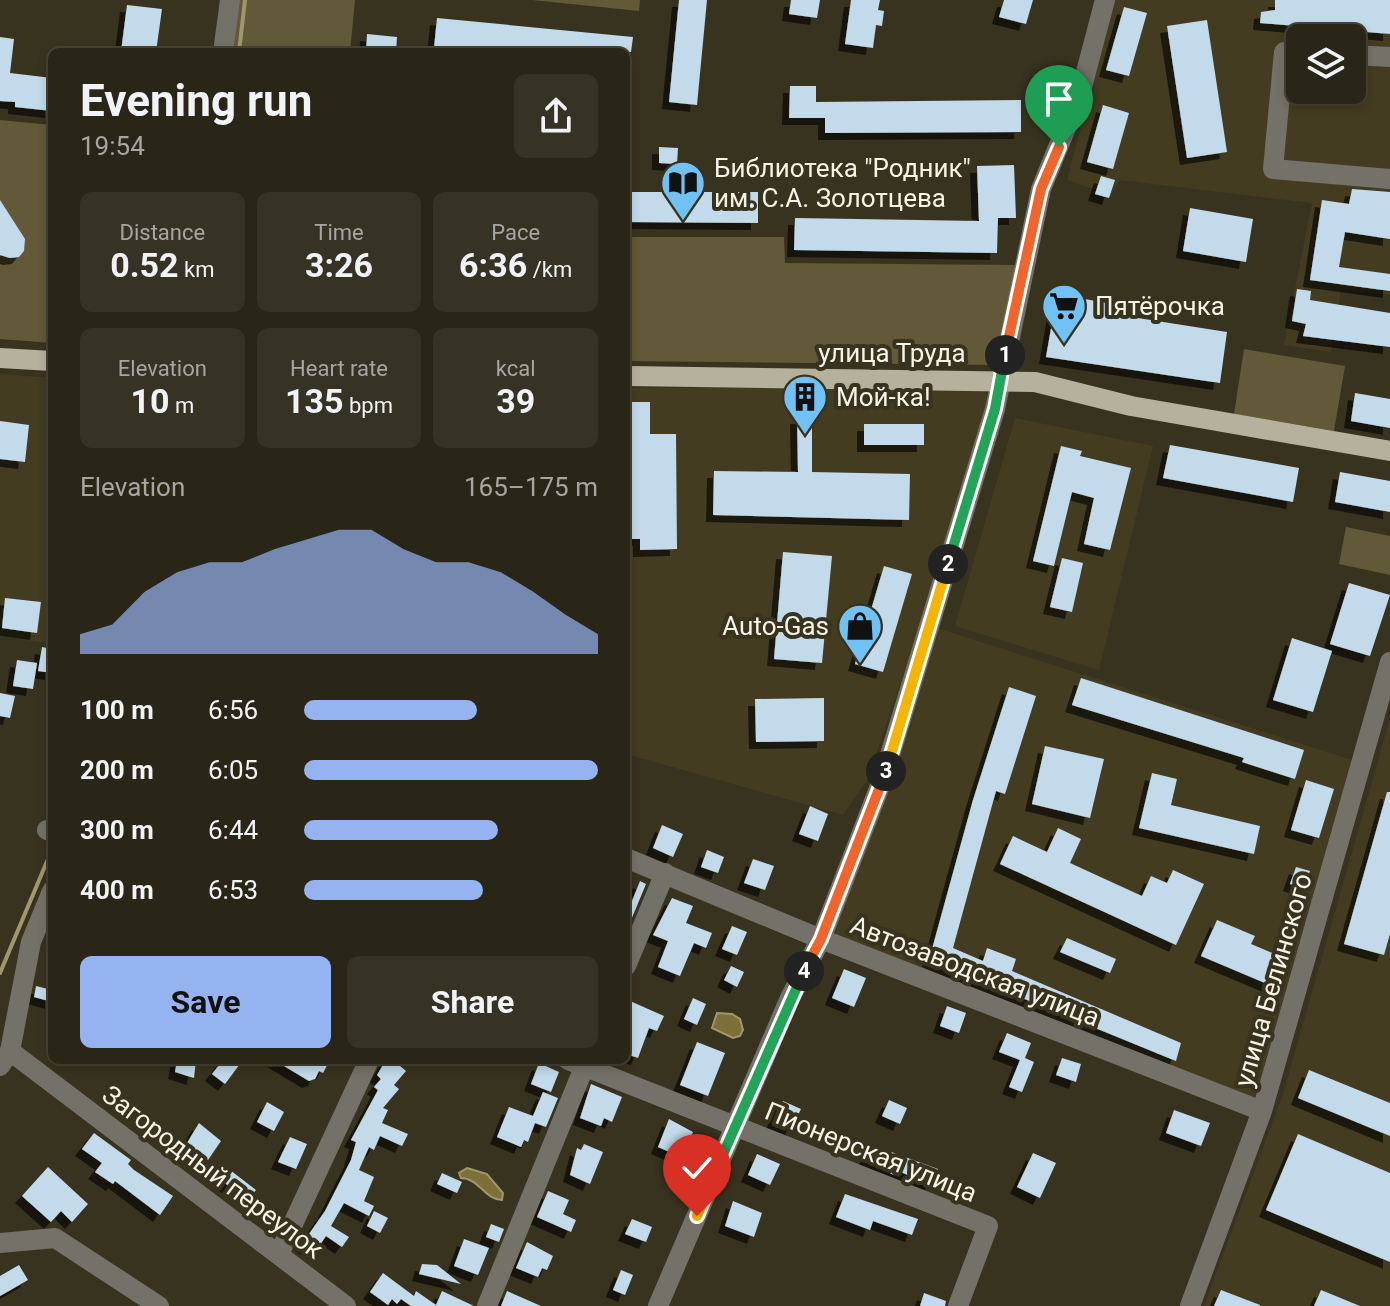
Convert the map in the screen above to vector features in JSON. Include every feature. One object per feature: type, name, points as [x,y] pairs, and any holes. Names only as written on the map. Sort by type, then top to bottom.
[{"type":"main road","points":[[0,358],[48,361]]},
{"type":"main road","name":"улица Труда","points":[[630,376],[1000,379],[1035,382],[1131,406],[1390,451]]},
{"type":"street","points":[[224,48],[230,0]]},
{"type":"street","points":[[658,1306],[790,998],[821,939],[883,778],[982,454],[1041,189],[1081,91],[1105,0]]},
{"type":"street","points":[[1286,52],[1273,169],[1390,179]]},
{"type":"street","points":[[1366,56],[1390,57]]},
{"type":"street","name":"улица Белинского","points":[[1190,1306],[1262,1111],[1390,662]]},
{"type":"street","name":"Автозаводская улица","points":[[630,860],[821,939],[1262,1111]]},
{"type":"street","points":[[630,956],[665,873]]},
{"type":"street","points":[[5,1058],[31,942],[48,901]]},
{"type":"street","name":"Загородный переулок","points":[[5,1058],[279,1254],[346,1306]]},
{"type":"street","points":[[279,1254],[367,1064]]},
{"type":"street","points":[[487,1306],[578,1064]]},
{"type":"street","name":"Пионерская улица","points":[[584,1064],[988,1226],[958,1306]]},
{"type":"street","points":[[0,1243],[55,1238],[159,1306]]},
{"type":"shaded area","points":[[236,0],[355,0],[350,48],[230,48]]},
{"type":"shaded area","points":[[532,0],[640,0],[639,11]]},
{"type":"shaded area","points":[[1115,0],[1390,0],[1390,295],[1341,289],[1331,352],[1284,345],[1312,203],[1119,180],[1111,195],[1067,180]]},
{"type":"shaded area","points":[[0,120],[48,125],[48,343],[0,339]]},
{"type":"shaded area","points":[[630,237],[784,237],[785,263],[1016,265],[995,365],[630,361]]},
{"type":"shaded area","points":[[1244,349],[1345,366],[1334,431],[1234,414]]},
{"type":"shaded area","points":[[0,374],[48,378],[48,643],[0,636]]},
{"type":"shaded area","points":[[979,387],[986,394],[987,403],[937,577],[867,780],[843,815],[630,755],[630,388]]},
{"type":"shaded area","points":[[1015,418],[1153,446],[1099,670],[955,626]]},
{"type":"shaded area","points":[[1346,527],[1390,536],[1390,575],[1339,564]]},
{"type":"shaded area","points":[[940,629],[1352,760],[1255,1098],[834,936]]},
{"type":"shaded area","points":[[1390,719],[1390,1306],[1204,1306],[1283,1094]]},
{"type":"shaded area","points":[[717,1013],[732,1014],[740,1019],[743,1030],[740,1036],[733,1038],[712,1028]]},
{"type":"shaded area","points":[[467,1168],[487,1174],[503,1193],[502,1200],[491,1197],[473,1181],[461,1178],[459,1173]]},
{"type":"building","points":[[679,0],[707,0],[697,105],[669,102]]},
{"type":"building","points":[[791,0],[820,0],[817,18],[789,14]]},
{"type":"building","points":[[851,0],[880,0],[878,10],[884,11],[882,26],[876,25],[873,48],[845,44]]},
{"type":"building","points":[[1004,0],[1033,0],[1026,24],[999,17]]},
{"type":"building","points":[[1275,0],[1390,0],[1390,34],[1366,32],[1366,24],[1260,23],[1261,12],[1275,10]]},
{"type":"building","points":[[127,5],[162,9],[157,48],[122,48]]},
{"type":"building","points":[[1124,7],[1147,13],[1129,76],[1106,70]]},
{"type":"building","points":[[437,18],[633,37],[631,52],[630,48],[434,48]]},
{"type":"building","points":[[1207,20],[1227,152],[1187,158],[1167,26]]},
{"type":"building","points":[[367,34],[397,37],[396,48],[366,48]]},
{"type":"building","points":[[0,37],[14,39],[10,73],[48,78],[48,111],[15,107],[15,102],[0,101]]},
{"type":"building","points":[[790,86],[816,86],[816,102],[1021,100],[1021,132],[825,133],[825,118],[789,118]]},
{"type":"building","points":[[1103,105],[1129,113],[1113,169],[1087,162]]},
{"type":"building","points":[[659,147],[678,148],[677,164],[659,163]]},
{"type":"building","points":[[1014,165],[1016,218],[998,218],[997,253],[794,250],[795,218],[979,221],[977,166]]},
{"type":"building","points":[[1101,176],[1115,180],[1109,198],[1095,194]]},
{"type":"building","points":[[1352,189],[1390,192],[1390,239],[1345,232],[1339,267],[1390,274],[1390,291],[1310,280],[1322,200],[1349,204]]},
{"type":"building","points":[[630,192],[758,192],[758,223],[630,222]]},
{"type":"building","points":[[0,200],[25,239],[24,251],[19,257],[0,255]]},
{"type":"building","points":[[1190,208],[1253,219],[1246,262],[1183,251]]},
{"type":"building","points":[[1297,289],[1311,291],[1310,300],[1390,313],[1390,347],[1303,336],[1306,324],[1292,321]]},
{"type":"building","points":[[1057,294],[1107,303],[1106,313],[1227,332],[1220,383],[1046,357]]},
{"type":"building","points":[[1355,393],[1390,399],[1390,428],[1351,421]]},
{"type":"building","points":[[630,402],[650,402],[650,434],[676,434],[677,549],[640,550],[640,539],[630,539]]},
{"type":"building","points":[[797,417],[812,417],[812,472],[910,474],[909,520],[713,515],[714,471],[798,472]]},
{"type":"building","points":[[0,421],[29,425],[25,462],[0,459]]},
{"type":"building","points":[[864,424],[924,424],[924,445],[864,445]]},
{"type":"building","points":[[1170,445],[1299,468],[1293,502],[1163,478]]},
{"type":"building","points":[[1061,446],[1082,451],[1080,456],[1131,468],[1110,550],[1084,544],[1094,498],[1072,492],[1054,566],[1033,561]]},
{"type":"building","points":[[1340,472],[1390,481],[1390,512],[1335,502]]},
{"type":"building","points":[[783,552],[832,556],[822,663],[774,659]]},
{"type":"building","points":[[1062,558],[1083,563],[1072,612],[1050,607]]},
{"type":"building","points":[[884,566],[912,574],[883,672],[855,664]]},
{"type":"building","points":[[1349,583],[1390,595],[1370,656],[1330,644]]},
{"type":"building","points":[[5,598],[41,602],[37,633],[2,628]]},
{"type":"building","points":[[1292,638],[1332,651],[1313,712],[1273,700]]},
{"type":"building","points":[[42,647],[48,648],[48,672],[38,671]]},
{"type":"building","points":[[17,660],[37,663],[33,689],[13,686]]},
{"type":"building","points":[[1081,678],[1304,750],[1295,779],[1242,762],[1244,758],[1072,705]]},
{"type":"building","points":[[1009,687],[1036,696],[1005,794],[996,791],[953,948],[983,961],[987,948],[1016,959],[1012,971],[1181,1043],[1176,1061],[929,960],[973,800]]},
{"type":"building","points":[[0,693],[15,696],[10,718],[0,716]]},
{"type":"building","points":[[824,698],[824,741],[756,742],[755,699]]},
{"type":"building","points":[[1045,746],[1104,759],[1090,818],[1032,804]]},
{"type":"building","points":[[1152,773],[1177,779],[1171,805],[1260,826],[1254,854],[1139,828]]},
{"type":"building","points":[[1306,780],[1334,789],[1319,838],[1291,830]]},
{"type":"building","points":[[1387,792],[1390,792],[1390,934],[1384,955],[1344,944]]},
{"type":"building","points":[[810,806],[828,814],[818,841],[799,834]]},
{"type":"building","points":[[662,825],[683,834],[673,857],[653,848]]},
{"type":"building","points":[[1058,828],[1081,839],[1070,863],[1142,896],[1151,876],[1167,883],[1173,870],[1204,884],[1176,945],[1000,864],[1013,836],[1047,852]]},
{"type":"building","points":[[707,850],[724,857],[718,873],[701,867]]},
{"type":"building","points":[[753,859],[774,866],[765,890],[744,883]]},
{"type":"building","points":[[1296,867],[1310,871],[1304,889],[1290,884]]},
{"type":"building","points":[[640,881],[646,884],[630,923],[630,906]]},
{"type":"building","points":[[672,898],[693,906],[686,923],[712,933],[706,948],[694,943],[680,976],[658,967],[668,941],[653,935]]},
{"type":"building","points":[[1217,920],[1255,936],[1251,944],[1284,958],[1272,986],[1201,956]]},
{"type":"building","points":[[732,926],[747,932],[737,955],[722,949]]},
{"type":"building","points":[[1067,938],[1116,959],[1110,973],[1060,952]]},
{"type":"building","points":[[731,966],[744,972],[737,987],[724,980]]},
{"type":"building","points":[[844,969],[866,978],[854,1007],[832,998]]},
{"type":"building","points":[[36,986],[48,989],[48,1001],[34,997]]},
{"type":"building","points":[[693,998],[706,1004],[697,1025],[684,1019]]},
{"type":"building","points":[[630,1001],[664,1016],[657,1031],[649,1028],[638,1058],[630,1055]]},
{"type":"building","points":[[947,1006],[966,1013],[959,1033],[940,1026]]},
{"type":"building","points":[[1007,1033],[1031,1043],[1025,1058],[1034,1062],[1022,1092],[1009,1087],[1020,1060],[999,1052]]},
{"type":"building","points":[[697,1042],[725,1053],[708,1096],[680,1085]]},
{"type":"building","points":[[1062,1058],[1081,1064],[1076,1082],[1056,1075]]},
{"type":"building","points":[[176,1064],[196,1064],[194,1078],[175,1072]]},
{"type":"building","points":[[220,1064],[240,1064],[225,1084],[212,1074]]},
{"type":"building","points":[[281,1064],[328,1064],[323,1073],[319,1071],[315,1079],[309,1081]]},
{"type":"building","points":[[384,1064],[398,1064],[406,1071],[394,1085],[399,1089],[383,1108],[388,1110],[382,1123],[408,1134],[402,1146],[380,1136],[374,1150],[369,1147],[359,1170],[374,1177],[364,1201],[374,1206],[369,1216],[344,1203],[331,1226],[349,1237],[342,1247],[326,1236],[315,1252],[302,1244],[325,1211],[351,1160],[356,1142],[351,1140],[378,1090],[374,1087],[381,1079],[377,1075]]},
{"type":"building","points":[[539,1064],[559,1072],[551,1092],[531,1084]]},
{"type":"building","points":[[1309,1070],[1390,1103],[1390,1136],[1298,1098]]},
{"type":"building","points":[[591,1084],[622,1097],[612,1122],[604,1118],[601,1126],[580,1118]]},
{"type":"building","points":[[543,1092],[558,1098],[546,1127],[535,1123],[528,1142],[524,1140],[521,1147],[497,1137],[509,1107],[533,1116]]},
{"type":"building","points":[[889,1100],[907,1108],[900,1124],[882,1116]]},
{"type":"building","points":[[783,1101],[801,1109],[791,1130],[773,1122]]},
{"type":"building","points":[[267,1102],[284,1112],[274,1131],[257,1122]]},
{"type":"building","points":[[1174,1110],[1210,1123],[1201,1146],[1166,1133]]},
{"type":"building","points":[[669,1119],[693,1132],[683,1158],[658,1147]]},
{"type":"building","points":[[199,1123],[221,1141],[208,1160],[195,1150],[191,1153],[184,1148]]},
{"type":"building","points":[[94,1133],[131,1160],[128,1164],[134,1170],[173,1196],[160,1215],[115,1181],[113,1184],[95,1172],[102,1163],[82,1149]]},
{"type":"building","points":[[1298,1134],[1390,1173],[1390,1262],[1266,1210]]},
{"type":"building","points":[[290,1137],[307,1144],[296,1169],[278,1162]]},
{"type":"building","points":[[584,1144],[603,1152],[590,1184],[570,1175],[577,1148],[581,1150]]},
{"type":"building","points":[[872,1145],[938,1169],[931,1185],[896,1170],[894,1175],[865,1161]]},
{"type":"building","points":[[1033,1153],[1056,1163],[1040,1198],[1017,1187]]},
{"type":"building","points":[[757,1154],[780,1164],[770,1185],[748,1175]]},
{"type":"building","points":[[48,1167],[88,1204],[72,1222],[61,1211],[51,1222],[22,1196]]},
{"type":"building","points":[[230,1170],[256,1190],[248,1200],[222,1181]]},
{"type":"building","points":[[442,1173],[462,1182],[457,1193],[437,1184]]},
{"type":"building","points":[[548,1191],[569,1200],[563,1214],[576,1220],[571,1232],[537,1217]]},
{"type":"building","points":[[845,1194],[918,1219],[912,1235],[873,1221],[870,1230],[836,1217]]},
{"type":"building","points":[[733,1201],[762,1213],[754,1237],[725,1226]]},
{"type":"building","points":[[374,1211],[388,1218],[380,1233],[367,1226]]},
{"type":"building","points":[[632,1219],[652,1227],[646,1242],[625,1234]]},
{"type":"building","points":[[491,1224],[504,1229],[499,1242],[486,1237]]},
{"type":"building","points":[[464,1239],[489,1248],[478,1275],[454,1266]]},
{"type":"building","points":[[527,1242],[553,1256],[547,1270],[542,1268],[538,1277],[516,1268]]},
{"type":"building","points":[[422,1264],[437,1265],[461,1284],[419,1274]]},
{"type":"building","points":[[19,1265],[28,1280],[0,1296],[0,1276]]},
{"type":"building","points":[[621,1270],[633,1275],[625,1295],[613,1290]]},
{"type":"building","points":[[383,1273],[414,1296],[416,1291],[436,1305],[442,1291],[474,1306],[411,1306],[401,1299],[397,1304],[392,1299],[388,1305],[370,1292]]},
{"type":"building","points":[[1221,1290],[1260,1305],[1260,1306],[1214,1306]]},
{"type":"building","points":[[1321,1290],[1360,1306],[1314,1306]]},
{"type":"building","points":[[507,1291],[541,1306],[501,1306]]},
{"type":"building","points":[[924,1293],[946,1301],[945,1306],[920,1306]]},
{"type":"waterway","points":[[239,48],[245,0]]},
{"type":"waterway","points":[[0,973],[48,859]]},
{"type":"place","name":"Библиотека \"Родник\" им. С.А. Золотцева","points":[[683,222]]},
{"type":"place","name":"Пятёрочка","points":[[1064,345]]},
{"type":"place","name":"Мой-ка!","points":[[805,436]]},
{"type":"place","name":"Auto-Gas","points":[[860,665]]},
{"type":"route","points":[[697,1216],[790,998],[821,939],[883,778],[995,409],[1041,189],[1059,147]]}]
